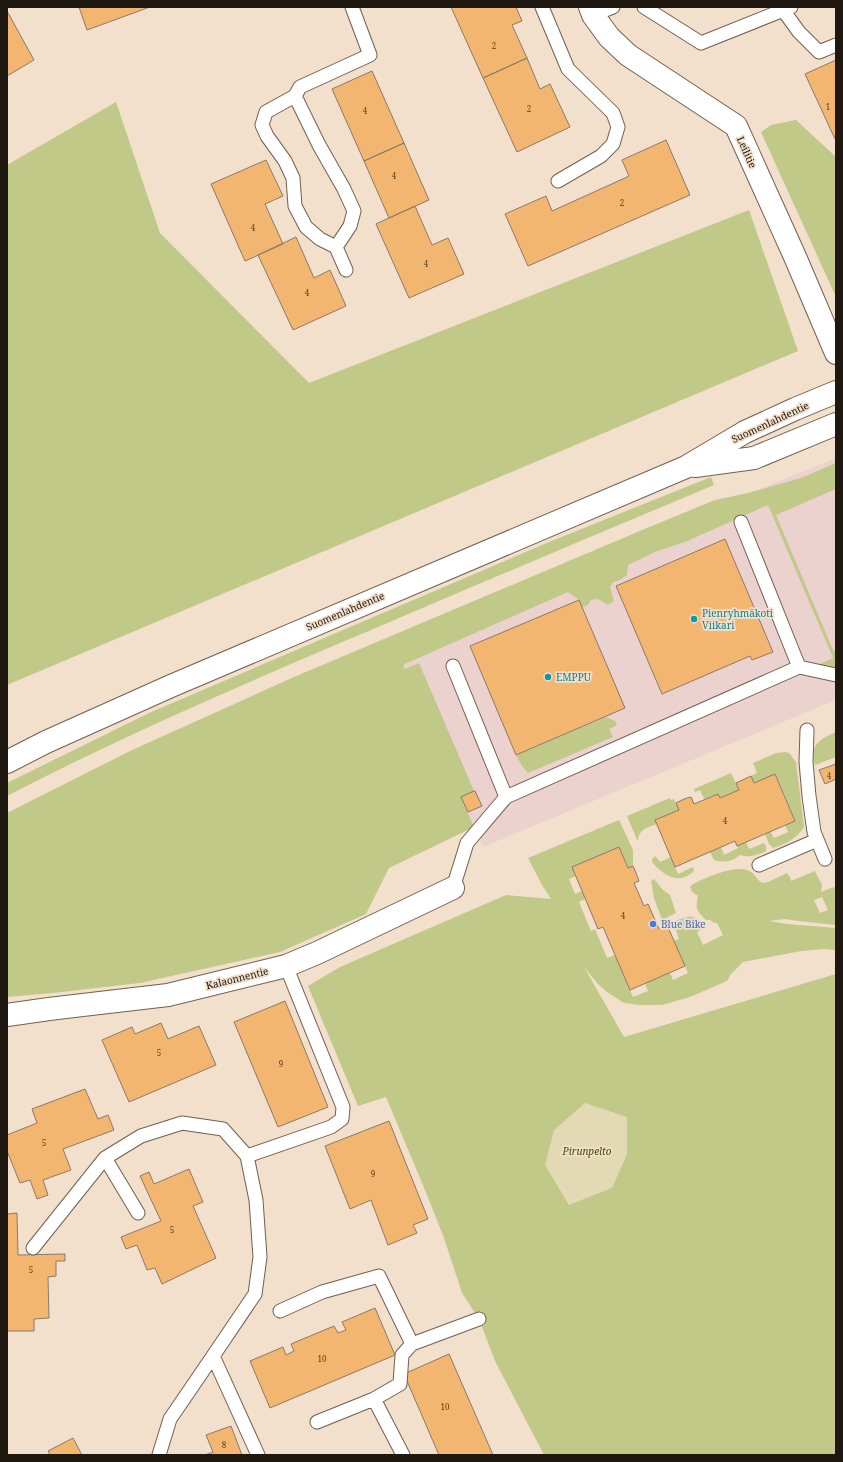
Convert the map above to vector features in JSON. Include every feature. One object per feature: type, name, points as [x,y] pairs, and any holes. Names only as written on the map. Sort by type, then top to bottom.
[{"type":"main road","name":"Leilitie","points":[[599,10],[609,37],[628,55],[736,126],[796,259],[836,353]]},
{"type":"main road","name":"Suomenlahdentie","points":[[7,762],[46,742],[179,683],[686,467],[745,432],[836,392]]},
{"type":"main road","name":"Suomenlahdentie","points":[[686,467],[754,458],[836,424]]},
{"type":"main road","name":"Kalaonnentie","points":[[7,1015],[168,995],[286,966],[317,953],[452,888]]},
{"type":"lane","points":[[346,270],[336,247],[320,239],[306,227],[295,206],[292,178],[285,161],[262,125],[266,112],[295,96],[300,87],[370,55],[352,7]]},
{"type":"lane","points":[[542,7],[568,69],[613,113],[618,128],[613,144],[601,156],[558,181]]},
{"type":"lane","points":[[644,7],[701,43],[787,9],[799,32],[819,52],[836,45]]},
{"type":"lane","points":[[295,96],[354,211],[350,226],[336,247]]},
{"type":"lane","points":[[741,522],[799,667]]},
{"type":"lane","points":[[453,666],[506,797]]},
{"type":"lane","points":[[452,888],[467,843],[506,797],[799,667],[836,675]]},
{"type":"lane","points":[[807,730],[806,762],[808,796],[814,832],[825,858]]},
{"type":"lane","points":[[759,865],[817,840]]},
{"type":"lane","points":[[248,1156],[331,1128],[342,1120],[343,1107],[286,966]]},
{"type":"lane","points":[[33,1248],[105,1158],[141,1136],[182,1124],[223,1129],[248,1156],[256,1200],[260,1257],[255,1294],[170,1419],[159,1455]]},
{"type":"lane","points":[[105,1158],[138,1213]]},
{"type":"lane","points":[[280,1311],[322,1292],[379,1276],[412,1344]]},
{"type":"lane","points":[[317,1422],[374,1399],[400,1384],[402,1355],[412,1344],[479,1319]]},
{"type":"lane","points":[[213,1356],[258,1455]]},
{"type":"lane","points":[[374,1399],[403,1455]]},
{"type":"shaded area","points":[[836,458],[836,700],[483,847],[391,639]]},
{"type":"green space","points":[[116,102],[160,233],[309,383],[749,210],[798,351],[7,685],[7,165]]},
{"type":"green space","points":[[796,120],[836,157],[836,297],[761,132],[771,125]]},
{"type":"green space","points":[[836,463],[836,489],[776,515],[833,650],[836,651],[836,668],[821,666],[820,664],[833,658],[768,505],[685,542],[655,552],[628,565],[627,575],[620,580],[613,582],[610,587],[614,601],[608,605],[598,599],[591,600],[588,605],[582,607],[579,600],[568,592],[403,666],[405,669],[419,663],[474,791],[461,797],[474,827],[389,868],[366,914],[280,952],[140,983],[7,997],[7,813],[130,751],[294,677],[715,500],[748,493],[801,478]]},
{"type":"green space","points":[[711,477],[714,485],[238,687],[98,750],[7,796],[7,783],[149,713],[549,542]]},
{"type":"green space","points":[[606,717],[615,721],[617,725],[609,729],[613,737],[528,773],[516,755]]},
{"type":"green space","points":[[836,732],[836,757],[815,765],[814,752],[817,744],[825,737]]},
{"type":"green space","points":[[776,753],[789,753],[796,762],[804,827],[798,835],[782,845],[773,848],[769,844],[765,834],[770,831],[774,838],[788,832],[785,825],[795,820],[776,775],[754,783],[751,776],[757,773],[753,763]]},
{"type":"green space","points":[[731,773],[739,790],[720,798],[718,794],[704,799],[700,790],[695,792],[694,789]]},
{"type":"green space","points":[[670,798],[671,800],[674,799],[679,810],[656,820],[657,824],[643,830],[639,835],[638,842],[627,816]]},
{"type":"green space","points":[[619,820],[633,850],[633,866],[628,868],[619,847],[572,867],[576,876],[569,879],[575,894],[582,891],[585,899],[579,902],[591,931],[595,929],[607,958],[615,955],[633,997],[648,991],[645,983],[670,973],[673,980],[688,973],[674,941],[679,939],[673,922],[687,917],[697,920],[702,929],[697,932],[703,945],[723,935],[717,923],[706,920],[699,912],[697,907],[698,896],[692,892],[690,887],[693,884],[705,878],[729,870],[743,869],[751,872],[762,883],[768,882],[787,873],[791,881],[815,871],[822,885],[821,892],[834,887],[836,892],[836,925],[785,919],[769,921],[836,928],[836,950],[824,949],[801,951],[743,962],[731,974],[727,981],[690,997],[662,1005],[624,1003],[607,992],[597,983],[584,967],[624,1037],[836,974],[836,1455],[544,1455],[495,1361],[479,1319],[462,1293],[444,1238],[386,1097],[358,1106],[308,986],[340,967],[506,895],[551,899],[528,858]],"holes":[[[822,897],[828,910],[820,913],[814,900]]]},
{"type":"green space","points":[[746,842],[749,849],[764,843],[766,851],[753,856],[740,855],[725,862],[714,860],[710,852],[721,847],[724,855]]},
{"type":"green space","points":[[655,856],[660,862],[671,857],[678,874],[693,867],[694,871],[683,878],[666,875],[652,862],[652,859]]},
{"type":"green space","points":[[654,879],[663,890],[670,895],[676,913],[662,920],[654,898],[651,881]]},
{"type":"sand","name":"Pirunpelto","points":[[585,1103],[627,1117],[627,1154],[612,1188],[569,1205],[545,1165],[554,1130]]},
{"type":"building","points":[[79,7],[150,7],[87,30]]},
{"type":"building","points":[[451,7],[516,7],[522,21],[512,25],[527,58],[483,78]]},
{"type":"building","points":[[7,11],[34,60],[7,76]]},
{"type":"building","points":[[527,58],[540,89],[550,84],[570,127],[517,152],[483,78]]},
{"type":"building","points":[[836,60],[836,138],[835,139],[805,74]]},
{"type":"building","points":[[372,71],[404,143],[364,161],[332,89]]},
{"type":"building","points":[[666,140],[690,195],[528,266],[505,214],[546,196],[552,211],[625,178],[629,176],[622,160]]},
{"type":"building","points":[[404,143],[429,200],[389,218],[364,161]]},
{"type":"building","points":[[266,160],[283,196],[265,204],[283,244],[245,261],[211,184]]},
{"type":"building","points":[[415,206],[432,245],[448,238],[464,274],[409,298],[376,224]]},
{"type":"building","points":[[296,237],[314,278],[330,270],[346,306],[293,330],[258,255]]},
{"type":"building","name":"Pienryhmäkoti Viikari","points":[[725,539],[773,652],[752,660],[750,656],[662,694],[616,586]]},
{"type":"building","name":"EMPPU","points":[[579,600],[625,708],[516,755],[470,646]]},
{"type":"building","points":[[836,764],[836,779],[825,784],[819,770]]},
{"type":"building","points":[[775,774],[795,821],[737,846],[735,841],[675,867],[655,820],[679,810],[676,803],[684,799],[691,797],[694,804],[718,794],[720,798],[739,790],[736,783],[751,776],[754,783]]},
{"type":"building","points":[[474,791],[482,806],[468,812],[461,797]]},
{"type":"building","points":[[619,847],[628,868],[633,866],[636,873],[639,881],[634,883],[644,906],[648,904],[659,929],[667,925],[685,966],[630,990],[603,927],[598,929],[572,867]]},
{"type":"building","points":[[285,1001],[328,1107],[278,1127],[234,1022]]},
{"type":"building","points":[[161,1023],[168,1039],[199,1026],[216,1065],[129,1102],[102,1040],[132,1027],[135,1034]]},
{"type":"building","points":[[85,1089],[98,1119],[108,1115],[114,1130],[63,1149],[71,1170],[43,1180],[48,1195],[37,1199],[30,1180],[20,1183],[7,1151],[7,1135],[37,1123],[32,1109]]},
{"type":"building","points":[[389,1121],[428,1219],[413,1225],[417,1233],[388,1245],[371,1200],[350,1209],[325,1146]]},
{"type":"building","points":[[189,1169],[203,1202],[193,1206],[216,1258],[162,1284],[155,1268],[147,1270],[137,1245],[126,1249],[121,1237],[161,1221],[140,1176],[149,1172],[154,1184]]},
{"type":"building","points":[[17,1213],[18,1255],[65,1254],[65,1261],[56,1261],[56,1276],[48,1277],[49,1318],[34,1319],[34,1331],[7,1331],[7,1214]]},
{"type":"building","points":[[375,1308],[395,1355],[270,1408],[250,1361],[283,1347],[286,1355],[294,1351],[291,1344],[334,1326],[338,1333],[346,1330],[342,1322]]},
{"type":"building","points":[[449,1354],[493,1455],[439,1455],[404,1374]]},
{"type":"building","points":[[231,1426],[242,1455],[205,1455],[213,1452],[206,1435]]},
{"type":"building","points":[[73,1438],[82,1455],[50,1455],[48,1451]]},
{"type":"place","name":"Pienryhmäkoti Viikari","points":[[694,619]]},
{"type":"place","name":"EMPPU","points":[[548,677]]},
{"type":"place","name":"Blue Bike","points":[[653,924]]}]
